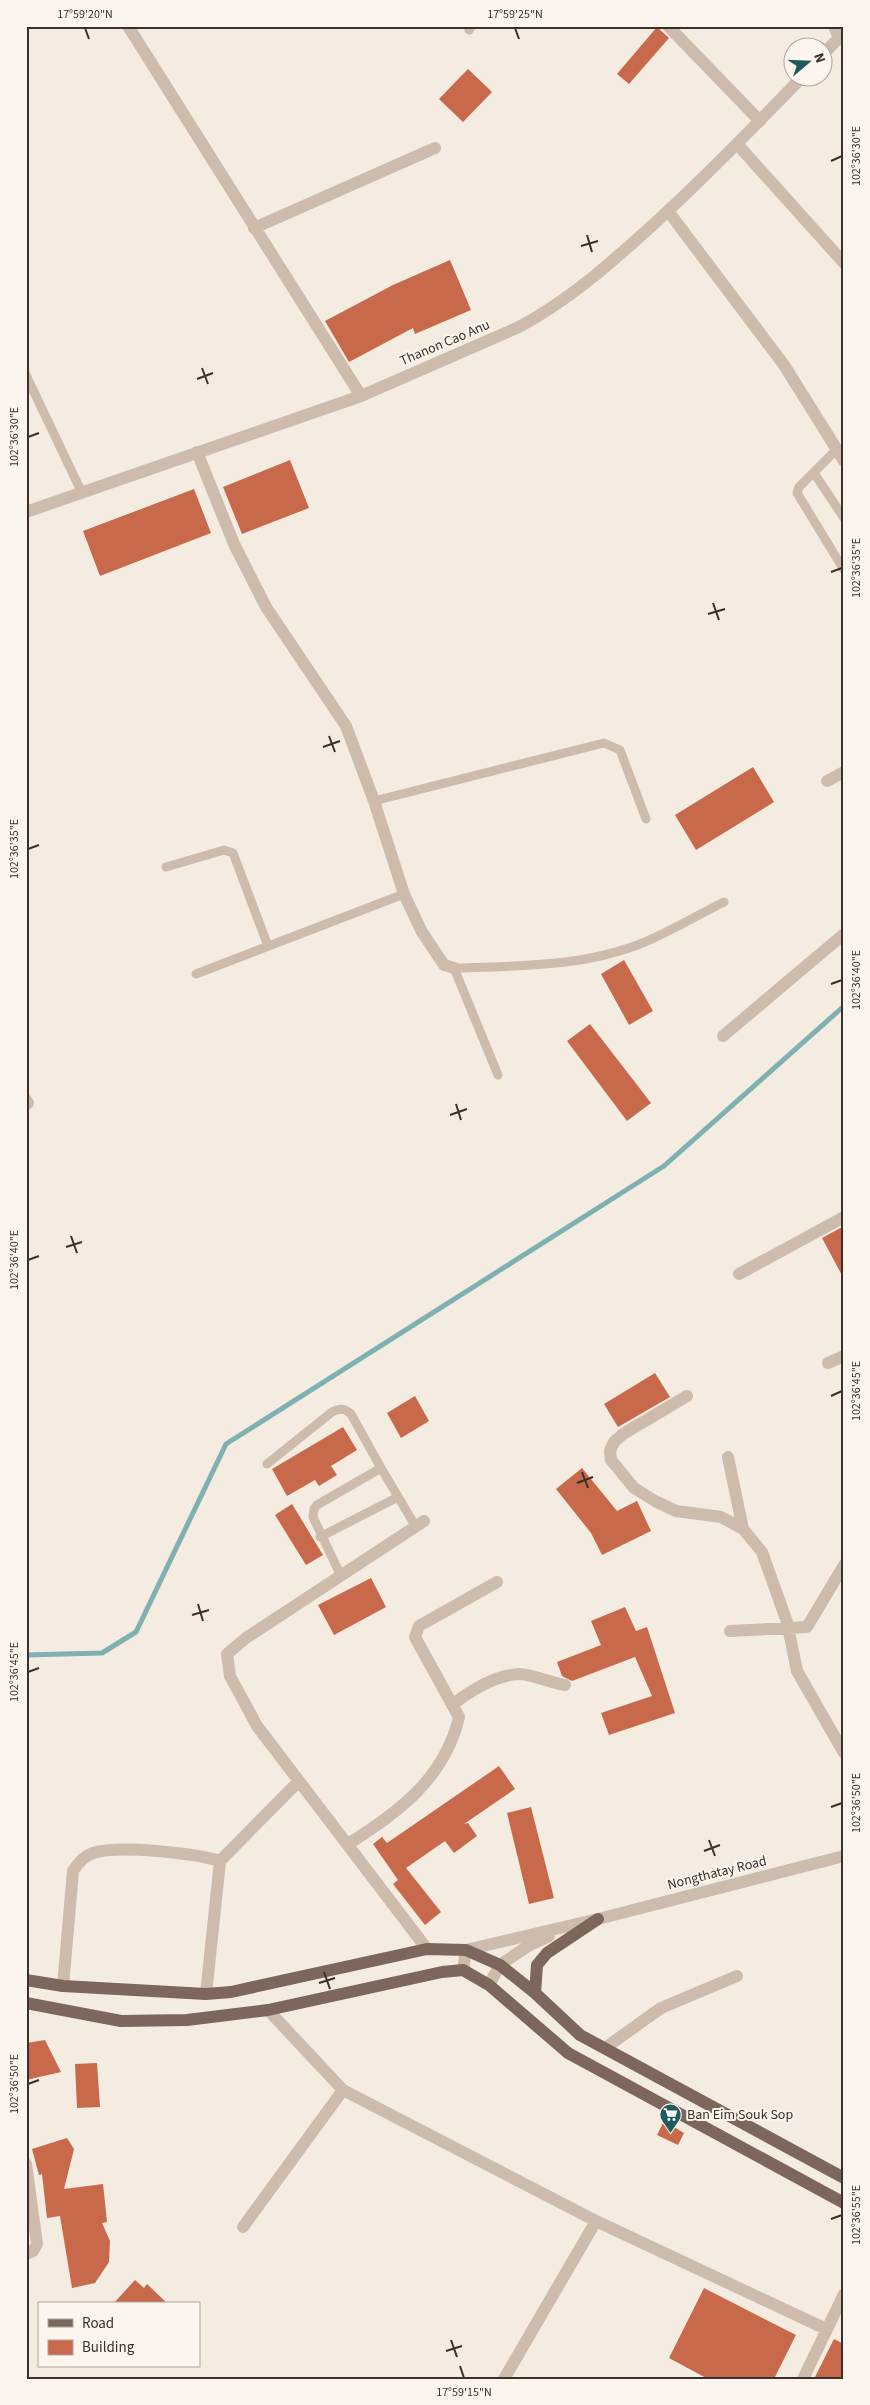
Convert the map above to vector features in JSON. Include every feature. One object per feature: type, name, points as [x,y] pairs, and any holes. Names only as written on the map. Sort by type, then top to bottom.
[{"type":"main road","points":[[535,1993],[537,1965],[547,1953],[598,1919]]},
{"type":"main road","points":[[26,1980],[63,1986],[206,1994],[231,1992],[427,1948],[466,1950],[500,1965],[535,1993],[580,2035],[844,2178]]},
{"type":"main road","points":[[26,2002],[121,2021],[187,2020],[268,2010],[442,1972],[463,1970],[489,1985],[568,2053],[844,2203]]},
{"type":"street","points":[[128,26],[361,396]]},
{"type":"street","points":[[668,26],[760,121]]},
{"type":"street","name":"Thanon Cao Anu","points":[[26,512],[361,396],[519,327],[543,314],[604,270],[668,211],[791,88]]},
{"type":"street","points":[[737,144],[844,263]]},
{"type":"street","points":[[254,228],[435,148]]},
{"type":"street","points":[[668,211],[784,365],[844,460]]},
{"type":"street","points":[[197,452],[234,544],[266,607],[346,726],[374,801],[404,894],[422,932],[444,965],[454,968]]},
{"type":"street","points":[[827,781],[844,772]]},
{"type":"street","points":[[723,1036],[844,934]]},
{"type":"street","points":[[739,1274],[844,1217]]},
{"type":"street","points":[[828,1363],[844,1356]]},
{"type":"street","points":[[687,1396],[623,1434],[614,1442],[610,1451],[611,1460],[634,1488],[676,1511],[720,1517],[743,1529],[762,1552],[788,1629],[797,1670],[844,1753]]},
{"type":"street","points":[[728,1457],[743,1529]]},
{"type":"street","points":[[420,1524],[246,1638],[227,1654],[230,1676],[253,1718],[427,1948]]},
{"type":"street","points":[[730,1631],[788,1629],[808,1626],[844,1565]]},
{"type":"street","points":[[348,1844],[388,1819],[428,1781],[454,1738],[459,1717],[415,1637],[419,1626],[497,1582]]},
{"type":"street","points":[[452,1705],[470,1691],[501,1678],[520,1674],[565,1685]]},
{"type":"street","points":[[206,1994],[220,1861],[300,1781]]},
{"type":"street","points":[[63,1986],[72,1870],[78,1862],[90,1854],[108,1850],[201,1856],[220,1861]]},
{"type":"street","name":"Nongthatay Road","points":[[598,1919],[844,1856]]},
{"type":"street","points":[[463,1970],[466,1950],[598,1919]]},
{"type":"street","points":[[489,1985],[500,1965],[528,1946],[553,1934],[598,1919]]},
{"type":"street","points":[[605,2048],[661,2008],[737,1976]]},
{"type":"street","points":[[268,2010],[343,2090],[596,2220],[826,2328]]},
{"type":"street","points":[[243,2227],[343,2090]]},
{"type":"street","points":[[26,2164],[37,2244],[33,2252],[26,2254]]},
{"type":"street","points":[[504,2379],[596,2220]]},
{"type":"street","points":[[803,2379],[844,2294]]},
{"type":"lane","points":[[26,375],[82,493]]},
{"type":"lane","points":[[836,449],[799,486],[797,493],[844,570]]},
{"type":"lane","points":[[814,473],[844,518]]},
{"type":"lane","points":[[374,801],[604,743],[620,750],[646,819]]},
{"type":"lane","points":[[166,868],[224,850],[233,853],[268,946]]},
{"type":"lane","points":[[196,974],[404,894]]},
{"type":"lane","points":[[498,1075],[454,968],[531,966],[590,958],[644,942],[724,902]]},
{"type":"lane","points":[[267,1464],[332,1412],[345,1409],[351,1414],[398,1497],[420,1524]]},
{"type":"lane","points":[[341,1576],[320,1537],[313,1517],[314,1509],[381,1468]]},
{"type":"lane","points":[[320,1537],[398,1497]]},
{"type":"building","points":[[657,27],[669,38],[629,84],[617,74]]},
{"type":"building","points":[[468,69],[492,92],[463,122],[439,99]]},
{"type":"building","points":[[450,260],[471,310],[415,334],[413,328],[349,362],[325,321],[393,285]]},
{"type":"building","points":[[290,460],[309,508],[242,534],[223,487]]},
{"type":"building","points":[[194,489],[211,533],[100,576],[83,531]]},
{"type":"building","points":[[753,767],[774,802],[696,850],[675,815]]},
{"type":"building","points":[[624,960],[653,1011],[629,1025],[601,974]]},
{"type":"building","points":[[590,1024],[651,1103],[627,1121],[567,1041]]},
{"type":"building","points":[[844,1226],[844,1279],[822,1238]]},
{"type":"building","points":[[655,1373],[670,1397],[618,1427],[604,1404]]},
{"type":"building","points":[[415,1396],[429,1421],[401,1438],[387,1413]]},
{"type":"building","points":[[343,1427],[357,1450],[331,1466],[337,1475],[319,1486],[315,1480],[287,1496],[272,1469]]},
{"type":"building","points":[[582,1468],[617,1511],[637,1501],[651,1531],[602,1555],[591,1533],[556,1489]]},
{"type":"building","points":[[292,1504],[323,1555],[306,1565],[275,1515]]},
{"type":"building","points":[[371,1578],[386,1607],[334,1635],[318,1605]]},
{"type":"building","points":[[625,1607],[636,1631],[647,1627],[675,1713],[609,1735],[601,1713],[652,1696],[635,1657],[572,1681],[562,1676],[557,1662],[601,1645],[591,1621]]},
{"type":"building","points":[[499,1766],[515,1789],[464,1824],[468,1823],[477,1836],[454,1853],[445,1841],[406,1868],[441,1912],[425,1925],[393,1884],[398,1880],[373,1844],[382,1837],[387,1843]]},
{"type":"building","points":[[531,1807],[554,1898],[529,1904],[507,1813]]},
{"type":"building","points":[[45,2040],[61,2072],[26,2080],[26,2043]]},
{"type":"building","points":[[97,2063],[100,2107],[77,2108],[75,2064]]},
{"type":"building","name":"Ban Eim Souk Sop","points":[[664,2121],[684,2133],[678,2145],[657,2135]]},
{"type":"building","points":[[67,2138],[74,2149],[64,2189],[103,2184],[107,2222],[102,2223],[110,2241],[109,2262],[95,2283],[72,2288],[60,2216],[47,2218],[42,2174],[39,2175],[32,2149]]},
{"type":"building","points":[[135,2280],[144,2288],[147,2284],[166,2302],[115,2302]]},
{"type":"building","points":[[704,2288],[796,2335],[774,2379],[708,2379],[669,2358]]},
{"type":"building","points":[[834,2339],[844,2344],[844,2379],[814,2379]]},
{"type":"waterway","points":[[26,1655],[102,1653],[136,1632],[226,1444],[664,1166],[844,1006]]},
{"type":"place","name":"Ban Eim Souk Sop","points":[[671,2134]]}]
